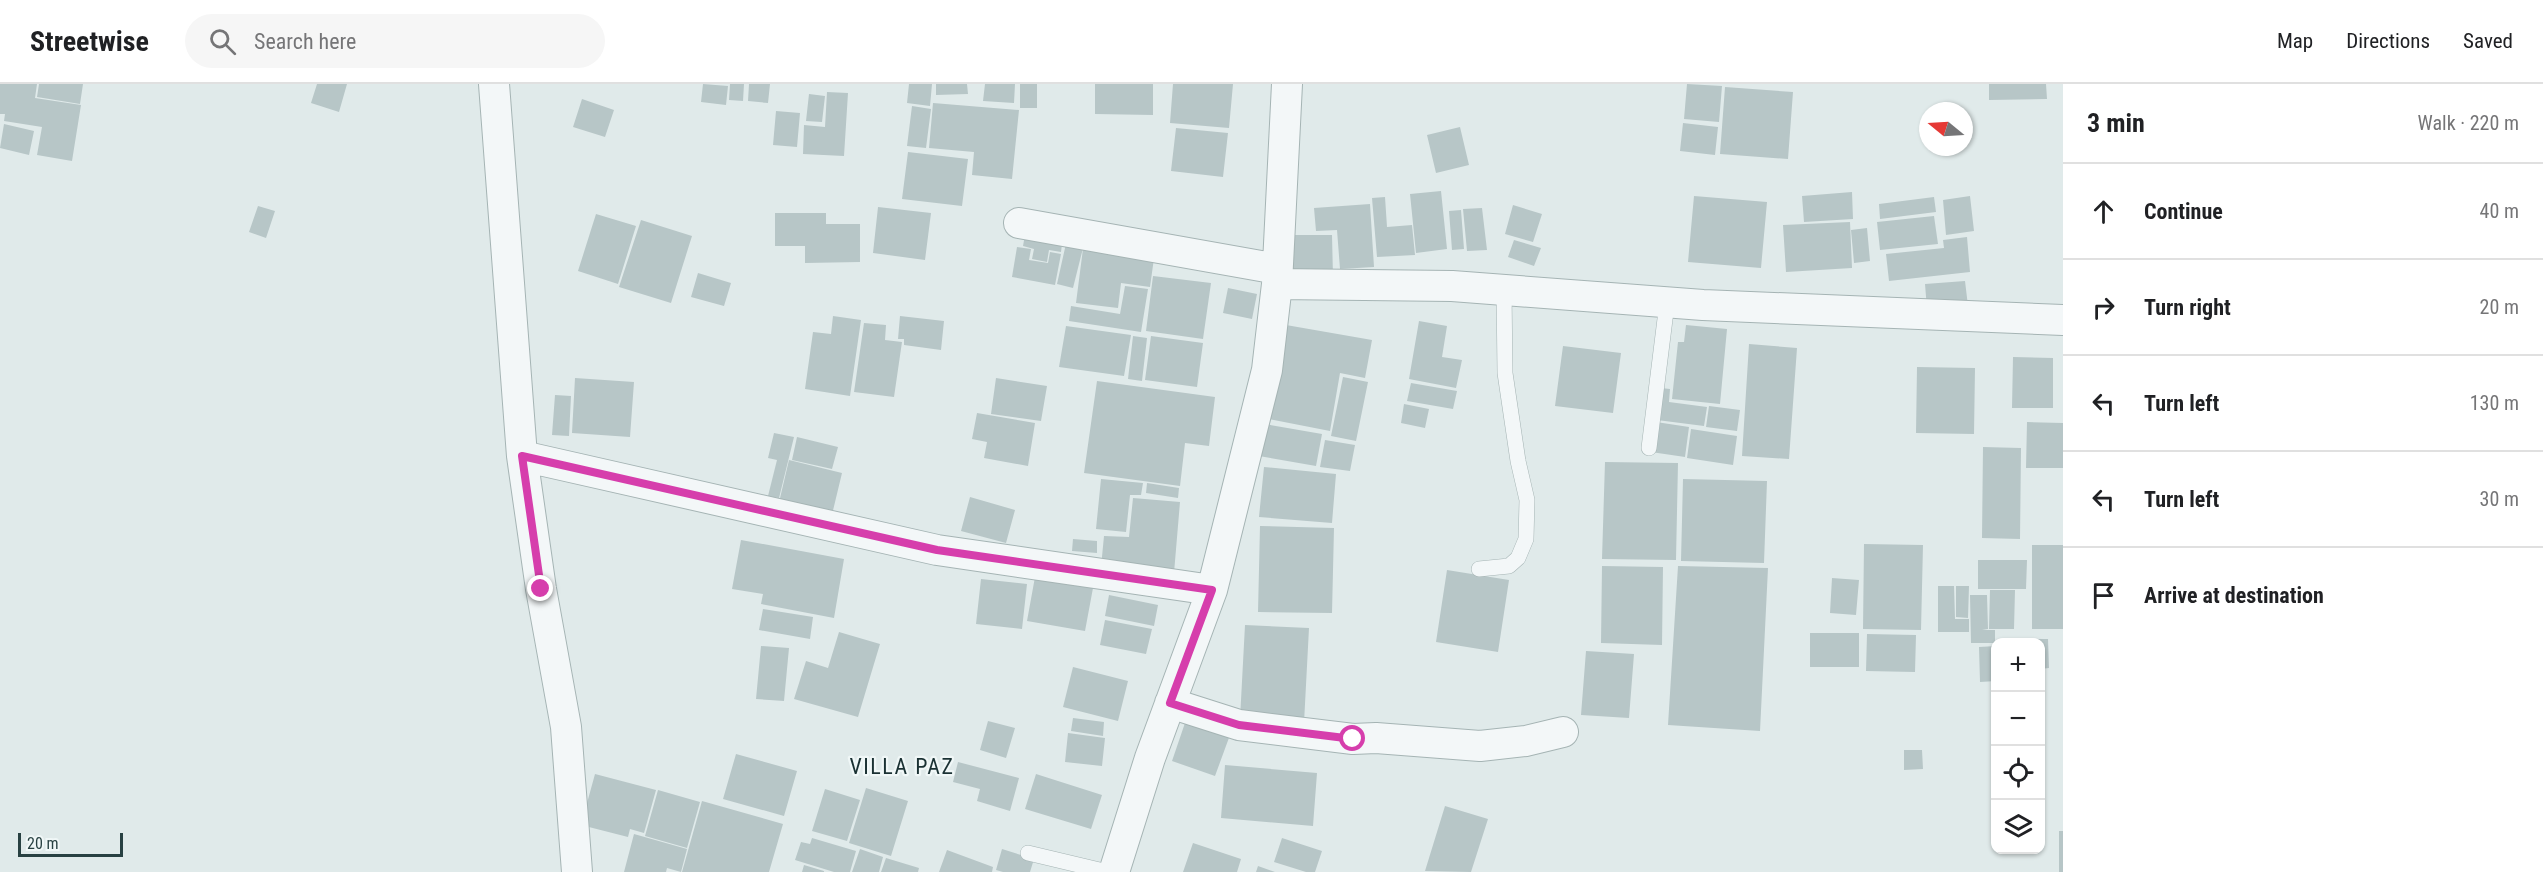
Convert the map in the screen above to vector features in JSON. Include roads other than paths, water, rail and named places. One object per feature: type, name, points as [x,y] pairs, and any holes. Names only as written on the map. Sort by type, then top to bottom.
[{"type":"street","points":[[494,84],[522,456],[541,589],[566,727],[582,871]]},
{"type":"street","points":[[1114,872],[1150,758],[1212,590],[1267,370],[1277,277],[1287,84]]},
{"type":"street","points":[[1019,223],[1277,277],[1452,286],[1667,303],[2063,320]]},
{"type":"street","points":[[522,456],[937,550],[1212,590]]},
{"type":"street","points":[[1170,703],[1239,725],[1353,739],[1376,738],[1480,746],[1526,741],[1563,732]]},
{"type":"lane","points":[[1479,569],[1509,566],[1518,558],[1526,539],[1527,500],[1518,461],[1505,374],[1504,291]]},
{"type":"lane","points":[[1649,448],[1667,303]]},
{"type":"lane","points":[[1028,853],[1108,872]]},
{"type":"district","name":"VILLA PAZ","points":[[902,766]]}]
